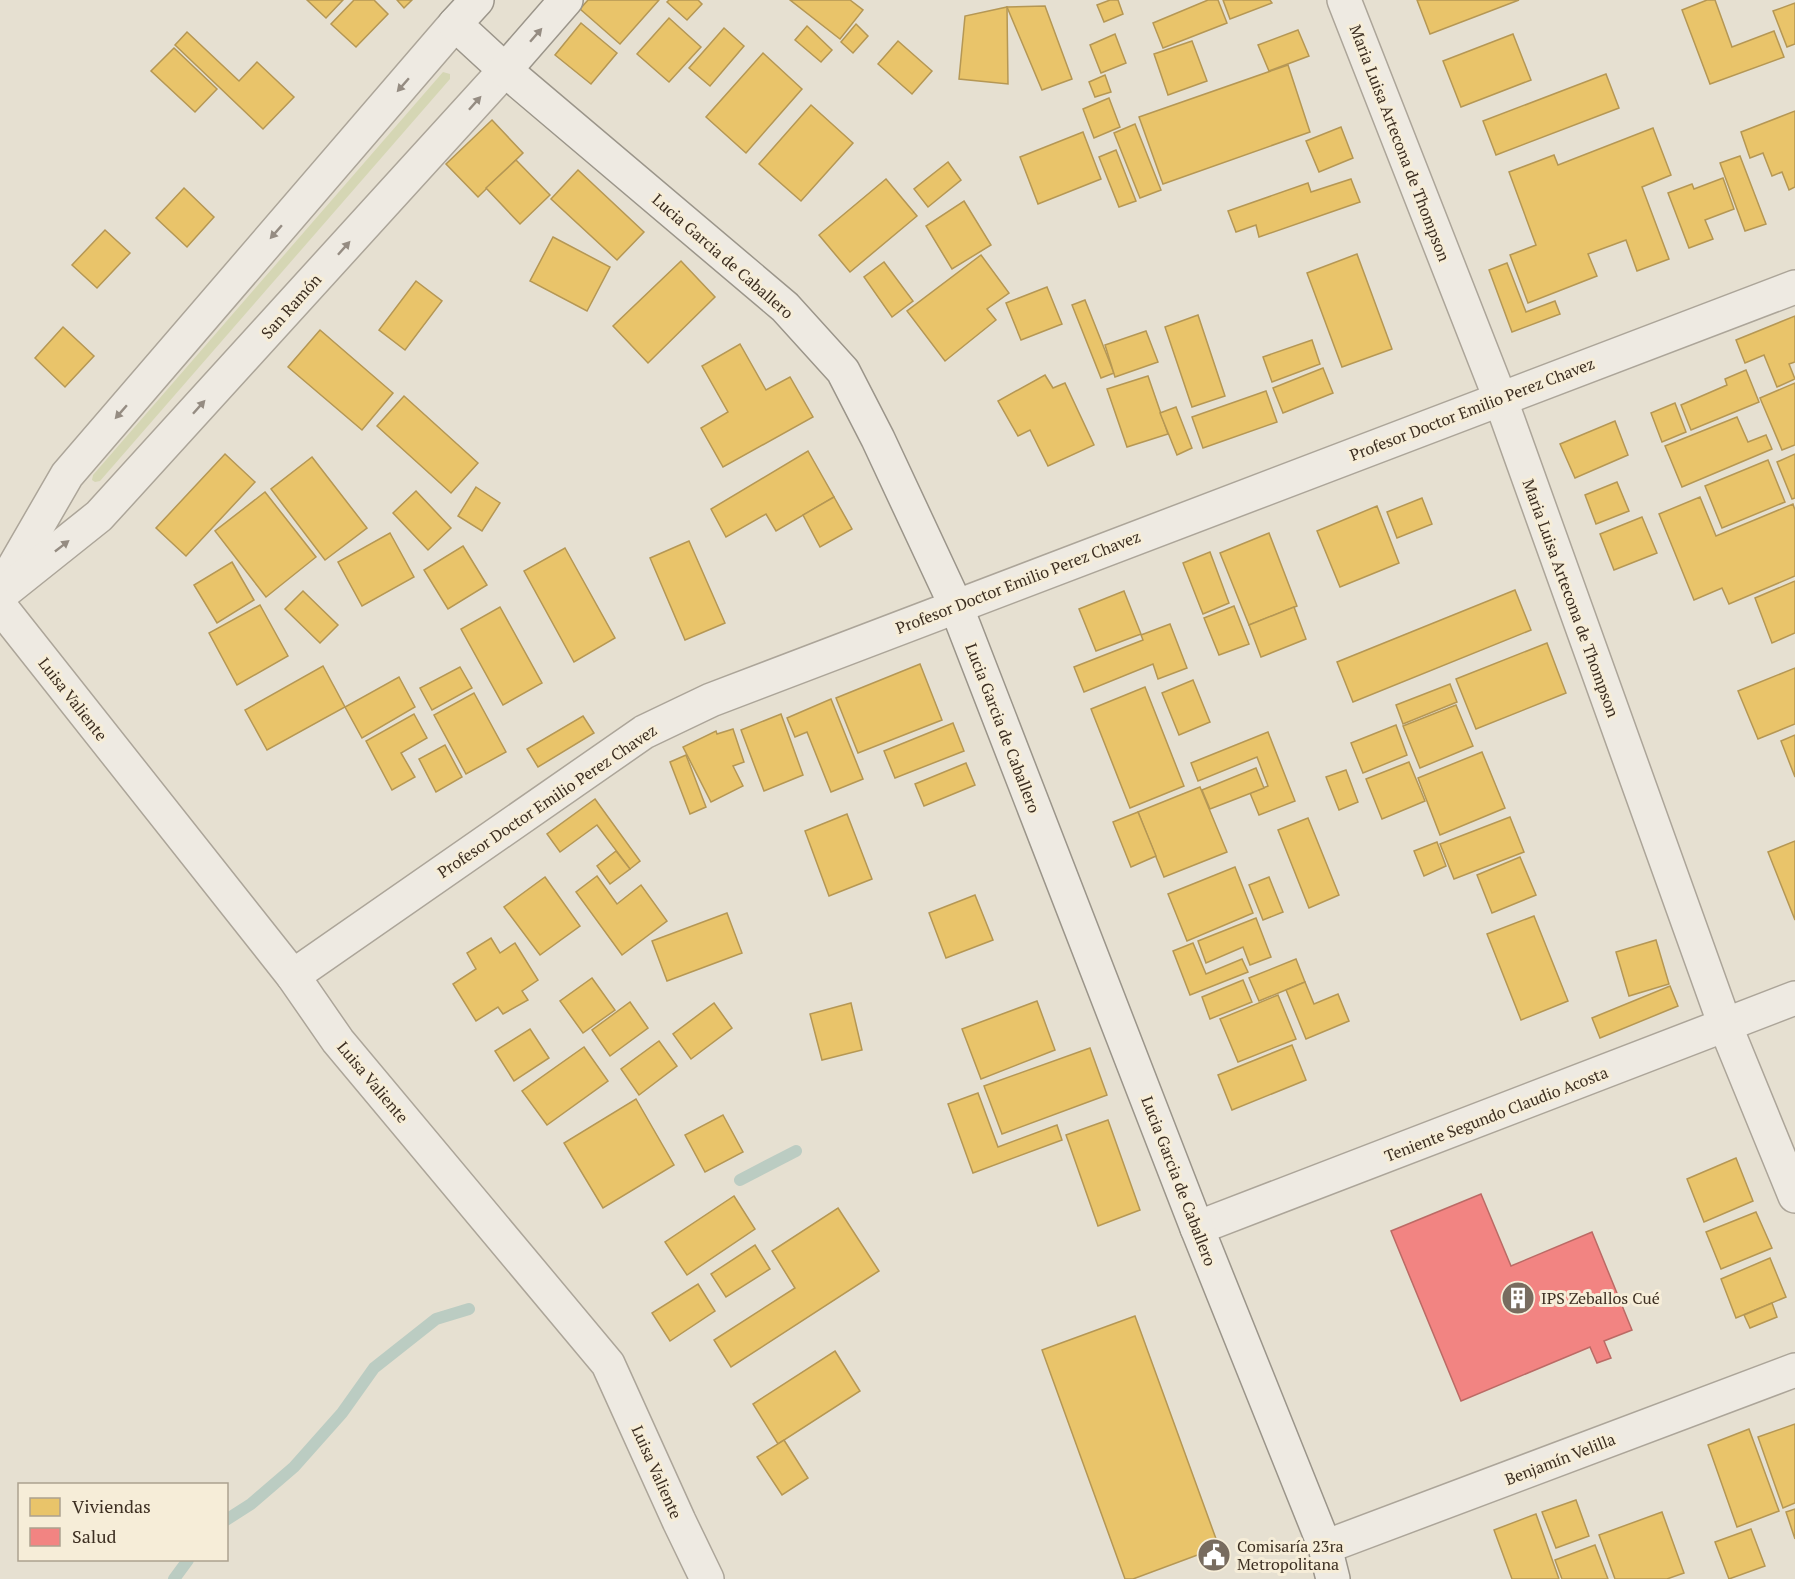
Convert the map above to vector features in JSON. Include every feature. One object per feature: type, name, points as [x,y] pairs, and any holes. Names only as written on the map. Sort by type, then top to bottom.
[{"type":"street","points":[[0,590],[67,475],[477,0]]},
{"type":"street","name":"San Ramón","points":[[0,595],[99,516],[566,0]]},
{"type":"street","name":"Maria Luisa Artecona de Thompson","points":[[1344,0],[1500,398],[1725,1025],[1795,1196]]},
{"type":"street","name":"Lucia Garcia de Caballero","points":[[455,24],[505,70],[785,307],[843,371],[883,449],[956,606],[1197,1228],[1325,1547],[1333,1579]]},
{"type":"street","name":"Profesor Doctor Emilio Perez Chavez","points":[[292,976],[644,732],[711,700],[1795,287]]},
{"type":"street","name":"Luisa Valiente","points":[[0,606],[292,976],[338,1041],[608,1364],[707,1579]]},
{"type":"street","name":"Teniente Segundo Claudio Acosta","points":[[1197,1228],[1795,998]]},
{"type":"street","name":"Benjamín Velilla","points":[[1325,1547],[1795,1370]]},
{"type":"green space","points":[[443,72],[450,74],[450,79],[100,481],[92,480],[93,475]]},
{"type":"building: Viviendas","points":[[307,0],[343,0],[326,18]]},
{"type":"building: Viviendas","points":[[354,0],[374,0],[388,14],[356,47],[331,24]]},
{"type":"building: Viviendas","points":[[397,0],[412,0],[404,8]]},
{"type":"building: Viviendas","points":[[588,0],[659,0],[620,44],[580,9]]},
{"type":"building: Viviendas","points":[[669,0],[698,0],[702,4],[687,20],[667,2]]},
{"type":"building: Viviendas","points":[[790,0],[850,0],[863,10],[840,39]]},
{"type":"building: Viviendas","points":[[1110,0],[1118,0],[1123,14],[1104,22],[1097,5]]},
{"type":"building: Viviendas","points":[[1208,0],[1218,0],[1227,23],[1163,48],[1153,23]]},
{"type":"building: Viviendas","points":[[1223,0],[1270,0],[1272,3],[1230,19]]},
{"type":"building: Viviendas","points":[[1417,0],[1519,0],[1430,34]]},
{"type":"building: Viviendas","points":[[1707,0],[1715,0],[1732,47],[1774,31],[1784,57],[1710,84],[1682,10]]},
{"type":"building: Viviendas","points":[[1795,3],[1795,44],[1787,47],[1773,11]]},
{"type":"building: Viviendas","points":[[1045,6],[1072,79],[1042,90],[1007,7]]},
{"type":"building: Viviendas","points":[[1007,7],[1008,84],[959,79],[965,16]]},
{"type":"building: Viviendas","points":[[669,18],[701,47],[669,82],[637,54]]},
{"type":"building: Viviendas","points":[[581,23],[617,53],[591,84],[555,55]]},
{"type":"building: Viviendas","points":[[856,24],[868,36],[853,53],[841,42]]},
{"type":"building: Viviendas","points":[[807,26],[832,50],[821,62],[795,40]]},
{"type":"building: Viviendas","points":[[724,28],[744,46],[710,86],[689,68]]},
{"type":"building: Viviendas","points":[[1298,30],[1309,56],[1269,71],[1258,45]]},
{"type":"building: Viviendas","points":[[187,32],[239,81],[257,62],[294,97],[263,129],[175,45]]},
{"type":"building: Viviendas","points":[[1115,34],[1126,63],[1101,73],[1090,45]]},
{"type":"building: Viviendas","points":[[1513,34],[1531,80],[1461,107],[1443,61]]},
{"type":"building: Viviendas","points":[[898,41],[932,71],[912,94],[878,64]]},
{"type":"building: Viviendas","points":[[1192,41],[1207,81],[1168,95],[1154,54]]},
{"type":"building: Viviendas","points":[[174,48],[217,89],[195,112],[151,71]]},
{"type":"building: Viviendas","points":[[763,53],[802,89],[746,153],[706,117]]},
{"type":"building: Viviendas","points":[[1288,65],[1310,132],[1163,184],[1139,117]]},
{"type":"building: Viviendas","points":[[1606,74],[1619,108],[1496,155],[1483,121]]},
{"type":"building: Viviendas","points":[[1105,75],[1111,92],[1095,97],[1089,82]]},
{"type":"building: Viviendas","points":[[1109,98],[1120,127],[1094,138],[1083,109]]},
{"type":"building: Viviendas","points":[[811,105],[853,143],[801,201],[759,164]]},
{"type":"building: Viviendas","points":[[1795,111],[1795,187],[1789,190],[1782,172],[1772,176],[1763,153],[1750,158],[1741,132]]},
{"type":"building: Viviendas","points":[[492,120],[523,153],[478,197],[446,164]]},
{"type":"building: Viviendas","points":[[1135,124],[1161,190],[1140,198],[1114,133]]},
{"type":"building: Viviendas","points":[[1341,127],[1353,158],[1319,172],[1306,141]]},
{"type":"building: Viviendas","points":[[1653,128],[1671,175],[1642,187],[1669,259],[1637,271],[1626,240],[1588,254],[1597,276],[1528,303],[1510,255],[1536,245],[1509,172],[1554,155],[1558,165]]},
{"type":"building: Viviendas","points":[[1083,132],[1101,179],[1038,204],[1020,157]]},
{"type":"building: Viviendas","points":[[1116,150],[1136,201],[1119,207],[1099,157]]},
{"type":"building: Viviendas","points":[[1740,156],[1766,224],[1745,231],[1720,163]]},
{"type":"building: Viviendas","points":[[516,160],[550,195],[520,224],[486,188]]},
{"type":"building: Viviendas","points":[[948,162],[961,180],[928,207],[914,189]]},
{"type":"building: Viviendas","points":[[578,170],[644,232],[617,260],[551,199]]},
{"type":"building: Viviendas","points":[[1723,178],[1734,209],[1705,220],[1713,239],[1689,248],[1668,193],[1692,184],[1694,189]]},
{"type":"building: Viviendas","points":[[886,179],[917,216],[850,272],[819,235]]},
{"type":"building: Viviendas","points":[[1351,179],[1360,202],[1259,237],[1256,225],[1236,232],[1228,211],[1308,183],[1311,192]]},
{"type":"building: Viviendas","points":[[184,188],[214,217],[187,247],[156,218]]},
{"type":"building: Viviendas","points":[[964,201],[991,245],[952,269],[926,226]]},
{"type":"building: Viviendas","points":[[105,230],[130,253],[97,288],[72,265]]},
{"type":"building: Viviendas","points":[[553,237],[610,267],[587,311],[530,281]]},
{"type":"building: Viviendas","points":[[1357,254],[1392,349],[1342,367],[1307,273]]},
{"type":"building: Viviendas","points":[[981,255],[1009,293],[987,309],[996,320],[945,361],[907,311]]},
{"type":"building: Viviendas","points":[[681,261],[715,297],[648,363],[613,326]]},
{"type":"building: Viviendas","points":[[884,262],[913,301],[892,317],[864,277]]},
{"type":"building: Viviendas","points":[[1507,263],[1526,312],[1555,301],[1560,314],[1512,332],[1489,270]]},
{"type":"building: Viviendas","points":[[416,281],[442,301],[405,350],[379,330]]},
{"type":"building: Viviendas","points":[[1047,287],[1062,324],[1021,340],[1006,303]]},
{"type":"building: Viviendas","points":[[1085,300],[1114,373],[1101,378],[1072,305]]},
{"type":"building: Viviendas","points":[[1198,315],[1225,396],[1192,407],[1165,327]]},
{"type":"building: Viviendas","points":[[1795,316],[1795,362],[1789,364],[1795,379],[1777,387],[1764,355],[1745,363],[1736,340]]},
{"type":"building: Viviendas","points":[[63,327],[94,356],[65,387],[35,358]]},
{"type":"building: Viviendas","points":[[320,330],[393,393],[362,430],[288,367]]},
{"type":"building: Viviendas","points":[[1146,331],[1158,362],[1115,377],[1105,345]]},
{"type":"building: Viviendas","points":[[1312,340],[1320,364],[1272,382],[1263,357]]},
{"type":"building: Viviendas","points":[[740,344],[766,390],[790,377],[813,417],[723,467],[701,428],[728,412],[702,366]]},
{"type":"building: Viviendas","points":[[1323,368],[1333,393],[1283,413],[1273,388]]},
{"type":"building: Viviendas","points":[[1746,370],[1759,402],[1691,430],[1681,405],[1727,385],[1725,379]]},
{"type":"building: Viviendas","points":[[1045,375],[1053,388],[1065,383],[1094,445],[1048,466],[1030,430],[1018,436],[998,401]]},
{"type":"building: Viviendas","points":[[1148,376],[1168,434],[1127,447],[1107,389]]},
{"type":"building: Viviendas","points":[[1795,383],[1795,445],[1782,450],[1760,398]]},
{"type":"building: Viviendas","points":[[1266,391],[1277,422],[1203,448],[1192,417]]},
{"type":"building: Viviendas","points":[[404,396],[478,463],[451,493],[377,426]]},
{"type":"building: Viviendas","points":[[1675,403],[1686,432],[1662,442],[1651,413]]},
{"type":"building: Viviendas","points":[[1176,407],[1192,448],[1177,455],[1160,413]]},
{"type":"building: Viviendas","points":[[1737,417],[1748,442],[1766,435],[1772,449],[1682,487],[1665,446]]},
{"type":"building: Viviendas","points":[[1615,421],[1628,455],[1575,478],[1560,444]]},
{"type":"building: Viviendas","points":[[808,451],[834,497],[776,531],[766,514],[726,537],[711,509]]},
{"type":"building: Viviendas","points":[[225,454],[255,482],[186,556],[156,528]]},
{"type":"building: Viviendas","points":[[1795,454],[1795,498],[1792,499],[1777,462]]},
{"type":"building: Viviendas","points":[[312,457],[367,528],[325,560],[271,489]]},
{"type":"building: Viviendas","points":[[1768,460],[1785,502],[1722,528],[1705,486]]},
{"type":"building: Viviendas","points":[[1617,482],[1629,511],[1596,524],[1585,495]]},
{"type":"building: Viviendas","points":[[476,487],[500,503],[482,531],[458,516]]},
{"type":"building: Viviendas","points":[[416,491],[451,528],[428,550],[393,513]]},
{"type":"building: Viviendas","points":[[265,492],[316,557],[266,597],[215,531]]},
{"type":"building: Viviendas","points":[[834,497],[852,529],[820,547],[803,515]]},
{"type":"building: Viviendas","points":[[1700,497],[1716,536],[1793,504],[1795,510],[1795,576],[1729,604],[1722,588],[1694,600],[1659,514]]},
{"type":"building: Viviendas","points":[[1422,498],[1432,524],[1397,538],[1387,512]]},
{"type":"building: Viviendas","points":[[1377,506],[1399,563],[1340,587],[1317,531]]},
{"type":"building: Viviendas","points":[[1642,517],[1657,553],[1614,570],[1600,534]]},
{"type":"building: Viviendas","points":[[390,533],[414,577],[362,606],[338,562]]},
{"type":"building: Viviendas","points":[[1269,533],[1297,606],[1249,625],[1220,553]]},
{"type":"building: Viviendas","points":[[689,541],[725,623],[685,640],[650,558]]},
{"type":"building: Viviendas","points":[[463,546],[487,585],[448,609],[424,570]]},
{"type":"building: Viviendas","points":[[565,548],[615,638],[574,662],[524,571]]},
{"type":"building: Viviendas","points":[[1210,552],[1229,603],[1203,614],[1183,563]]},
{"type":"building: Viviendas","points":[[232,562],[254,600],[217,623],[194,585]]},
{"type":"building: Viviendas","points":[[1795,581],[1795,633],[1772,643],[1755,598]]},
{"type":"building: Viviendas","points":[[1515,590],[1531,630],[1353,702],[1337,662]]},
{"type":"building: Viviendas","points":[[303,591],[338,625],[320,643],[285,609]]},
{"type":"building: Viviendas","points":[[1124,591],[1141,634],[1096,651],[1079,609]]},
{"type":"building: Viviendas","points":[[260,605],[288,656],[237,685],[209,633]]},
{"type":"building: Viviendas","points":[[1234,606],[1249,644],[1219,655],[1204,618]]},
{"type":"building: Viviendas","points":[[500,607],[542,683],[503,705],[461,629]]},
{"type":"building: Viviendas","points":[[1294,607],[1306,639],[1261,657],[1249,625]]},
{"type":"building: Viviendas","points":[[1170,624],[1187,668],[1158,679],[1153,664],[1084,692],[1074,667],[1143,640],[1141,635]]},
{"type":"building: Viviendas","points":[[1547,643],[1566,693],[1476,729],[1456,679]]},
{"type":"building: Viviendas","points":[[920,664],[942,720],[858,753],[836,698]]},
{"type":"building: Viviendas","points":[[323,666],[345,707],[267,750],[245,710]]},
{"type":"building: Viviendas","points":[[460,667],[472,688],[432,710],[420,688]]},
{"type":"building: Viviendas","points":[[1795,668],[1795,724],[1758,739],[1738,691]]},
{"type":"building: Viviendas","points":[[399,677],[415,707],[362,738],[345,707]]},
{"type":"building: Viviendas","points":[[1193,680],[1210,722],[1179,735],[1162,693]]},
{"type":"building: Viviendas","points":[[1450,684],[1457,702],[1403,724],[1396,705]]},
{"type":"building: Viviendas","points":[[1145,687],[1184,786],[1130,808],[1091,709]]},
{"type":"building: Viviendas","points":[[474,693],[506,752],[466,774],[434,715]]},
{"type":"building: Viviendas","points":[[831,699],[863,779],[831,792],[807,732],[795,737],[787,718]]},
{"type":"building: Viviendas","points":[[1456,705],[1473,746],[1420,768],[1403,726]]},
{"type":"building: Viviendas","points":[[414,714],[427,738],[401,753],[415,777],[392,790],[366,741]]},
{"type":"building: Viviendas","points":[[781,714],[803,775],[764,791],[741,730]]},
{"type":"building: Viviendas","points":[[583,716],[594,733],[538,767],[527,749]]},
{"type":"building: Viviendas","points":[[953,723],[964,751],[895,778],[884,751]]},
{"type":"building: Viviendas","points":[[1396,725],[1407,755],[1363,773],[1351,743]]},
{"type":"building: Viviendas","points":[[733,729],[744,762],[733,766],[743,786],[711,802],[683,747],[716,731],[717,734]]},
{"type":"building: Viviendas","points":[[1268,732],[1295,801],[1259,815],[1250,793],[1268,786],[1257,757],[1198,781],[1191,763]]},
{"type":"building: Viviendas","points":[[1795,735],[1795,777],[1781,741]]},
{"type":"building: Viviendas","points":[[445,745],[462,777],[436,792],[419,759]]},
{"type":"building: Viviendas","points":[[1482,752],[1505,808],[1440,835],[1418,778]]},
{"type":"building: Viviendas","points":[[686,755],[706,807],[690,814],[670,762]]},
{"type":"building: Viviendas","points":[[1409,762],[1425,801],[1382,819],[1366,779]]},
{"type":"building: Viviendas","points":[[966,763],[975,785],[924,806],[915,784]]},
{"type":"building: Viviendas","points":[[1256,768],[1264,788],[1210,809],[1202,790]]},
{"type":"building: Viviendas","points":[[1346,770],[1358,802],[1339,810],[1326,777]]},
{"type":"building: Viviendas","points":[[1200,787],[1227,852],[1164,877],[1138,812]]},
{"type":"building: Viviendas","points":[[595,799],[640,861],[630,869],[597,825],[560,852],[547,834]]},
{"type":"building: Viviendas","points":[[1138,812],[1156,856],[1131,867],[1113,822]]},
{"type":"building: Viviendas","points":[[847,814],[872,879],[829,896],[805,831]]},
{"type":"building: Viviendas","points":[[1510,817],[1524,852],[1454,879],[1440,844]]},
{"type":"building: Viviendas","points":[[1308,818],[1339,895],[1309,908],[1278,830]]},
{"type":"building: Viviendas","points":[[1795,841],[1795,920],[1768,852]]},
{"type":"building: Viviendas","points":[[1437,842],[1446,866],[1424,876],[1414,851]]},
{"type":"building: Viviendas","points":[[616,851],[630,869],[610,884],[597,866]]},
{"type":"building: Viviendas","points":[[1520,857],[1536,895],[1492,913],[1477,875]]},
{"type":"building: Viviendas","points":[[1235,867],[1253,913],[1187,941],[1168,894]]},
{"type":"building: Viviendas","points":[[597,876],[617,904],[641,885],[667,921],[622,955],[576,892]]},
{"type":"building: Viviendas","points":[[545,877],[580,926],[540,955],[504,907]]},
{"type":"building: Viviendas","points":[[1269,877],[1283,912],[1263,920],[1249,885]]},
{"type":"building: Viviendas","points":[[975,895],[993,940],[946,958],[929,913]]},
{"type":"building: Viviendas","points":[[727,913],[742,953],[667,981],[652,941]]},
{"type":"building: Viviendas","points":[[1534,916],[1568,1001],[1521,1020],[1487,934]]},
{"type":"building: Viviendas","points":[[1256,918],[1271,957],[1250,965],[1243,947],[1206,963],[1198,941]]},
{"type":"building: Viviendas","points":[[491,938],[500,953],[515,943],[538,980],[522,991],[528,1000],[503,1014],[498,1007],[476,1021],[453,984],[476,969],[467,953]]},
{"type":"building: Viviendas","points":[[1656,940],[1669,984],[1629,996],[1616,952]]},
{"type":"building: Viviendas","points":[[1193,943],[1206,974],[1242,959],[1248,972],[1190,995],[1173,951]]},
{"type":"building: Viviendas","points":[[1296,959],[1305,982],[1259,1001],[1249,978]]},
{"type":"building: Viviendas","points":[[592,978],[615,1010],[583,1033],[560,1001]]},
{"type":"building: Viviendas","points":[[1243,980],[1252,1002],[1210,1019],[1202,997]]},
{"type":"building: Viviendas","points":[[1305,982],[1314,1004],[1338,994],[1349,1021],[1306,1039],[1286,990]]},
{"type":"building: Viviendas","points":[[1670,986],[1678,1006],[1600,1038],[1592,1018]]},
{"type":"building: Viviendas","points":[[1278,995],[1296,1039],[1238,1062],[1220,1019]]},
{"type":"building: Viviendas","points":[[1037,1001],[1055,1050],[981,1079],[962,1029]]},
{"type":"building: Viviendas","points":[[630,1002],[648,1028],[610,1056],[592,1030]]},
{"type":"building: Viviendas","points":[[714,1003],[732,1028],[691,1059],[673,1034]]},
{"type":"building: Viviendas","points":[[851,1003],[862,1050],[822,1060],[810,1014]]},
{"type":"building: Viviendas","points":[[530,1029],[549,1058],[514,1081],[495,1051]]},
{"type":"building: Viviendas","points":[[659,1041],[677,1066],[639,1095],[621,1069]]},
{"type":"building: Viviendas","points":[[1292,1045],[1306,1080],[1232,1110],[1218,1075]]},
{"type":"building: Viviendas","points":[[584,1047],[608,1081],[547,1125],[522,1091]]},
{"type":"building: Viviendas","points":[[1090,1048],[1107,1095],[1002,1134],[984,1086]]},
{"type":"building: Viviendas","points":[[978,1093],[998,1147],[1057,1125],[1062,1140],[973,1173],[948,1104]]},
{"type":"building: Viviendas","points":[[636,1099],[674,1165],[603,1208],[564,1143]]},
{"type":"building: Viviendas","points":[[723,1115],[743,1152],[705,1172],[685,1135]]},
{"type":"building: Viviendas","points":[[1108,1120],[1140,1210],[1098,1226],[1066,1135]]},
{"type":"building: Viviendas","points":[[1736,1158],[1753,1201],[1704,1222],[1687,1179]]},
{"type":"building: Viviendas","points":[[734,1196],[755,1229],[687,1275],[665,1242]]},
{"type":"building: Viviendas","points":[[838,1208],[879,1271],[731,1367],[714,1340],[795,1288],[772,1251]]},
{"type":"building: Viviendas","points":[[1756,1212],[1772,1248],[1721,1269],[1706,1232]]},
{"type":"building: Viviendas","points":[[755,1245],[770,1269],[726,1297],[711,1274]]},
{"type":"building: Viviendas","points":[[1770,1258],[1786,1297],[1736,1318],[1721,1279]]},
{"type":"building: Viviendas","points":[[698,1284],[715,1311],[670,1341],[652,1313]]},
{"type":"building: Viviendas","points":[[1772,1303],[1777,1317],[1750,1328],[1744,1315]]},
{"type":"building: Viviendas","points":[[1135,1316],[1219,1547],[1133,1579],[1125,1579],[1042,1350]]},
{"type":"building: Viviendas","points":[[835,1351],[860,1391],[778,1444],[753,1404]]},
{"type":"building: Viviendas","points":[[1795,1424],[1795,1503],[1783,1508],[1758,1437]]},
{"type":"building: Viviendas","points":[[1749,1429],[1779,1511],[1737,1527],[1708,1445]]},
{"type":"building: Viviendas","points":[[784,1440],[808,1478],[782,1495],[757,1457]]},
{"type":"building: Viviendas","points":[[1576,1500],[1589,1536],[1556,1548],[1542,1512]]},
{"type":"building: Viviendas","points":[[1795,1509],[1795,1539],[1786,1512]]},
{"type":"building: Viviendas","points":[[1662,1512],[1684,1573],[1667,1579],[1615,1579],[1599,1535]]},
{"type":"building: Viviendas","points":[[1536,1514],[1559,1579],[1512,1579],[1494,1530]]},
{"type":"building: Viviendas","points":[[1751,1529],[1765,1566],[1729,1579],[1715,1542]]},
{"type":"building: Viviendas","points":[[1595,1545],[1608,1579],[1562,1579],[1555,1560]]},
{"type":"building: Salud","name":"IPS Zeballos Cué","points":[[1481,1194],[1511,1266],[1592,1232],[1632,1330],[1604,1341],[1611,1358],[1597,1363],[1590,1347],[1461,1401],[1391,1231]]},
{"type":"waterway","points":[[740,1180],[796,1151]]},
{"type":"waterway","points":[[228,1519],[251,1504],[294,1467],[342,1413],[374,1368],[436,1319],[469,1309]]},
{"type":"waterway","points":[[174,1579],[187,1561]]},
{"type":"place","name":"IPS Zeballos Cué","points":[[1518,1298]]},
{"type":"place","name":"Comisaría 23ra Metropolitana","points":[[1214,1555]]}]
